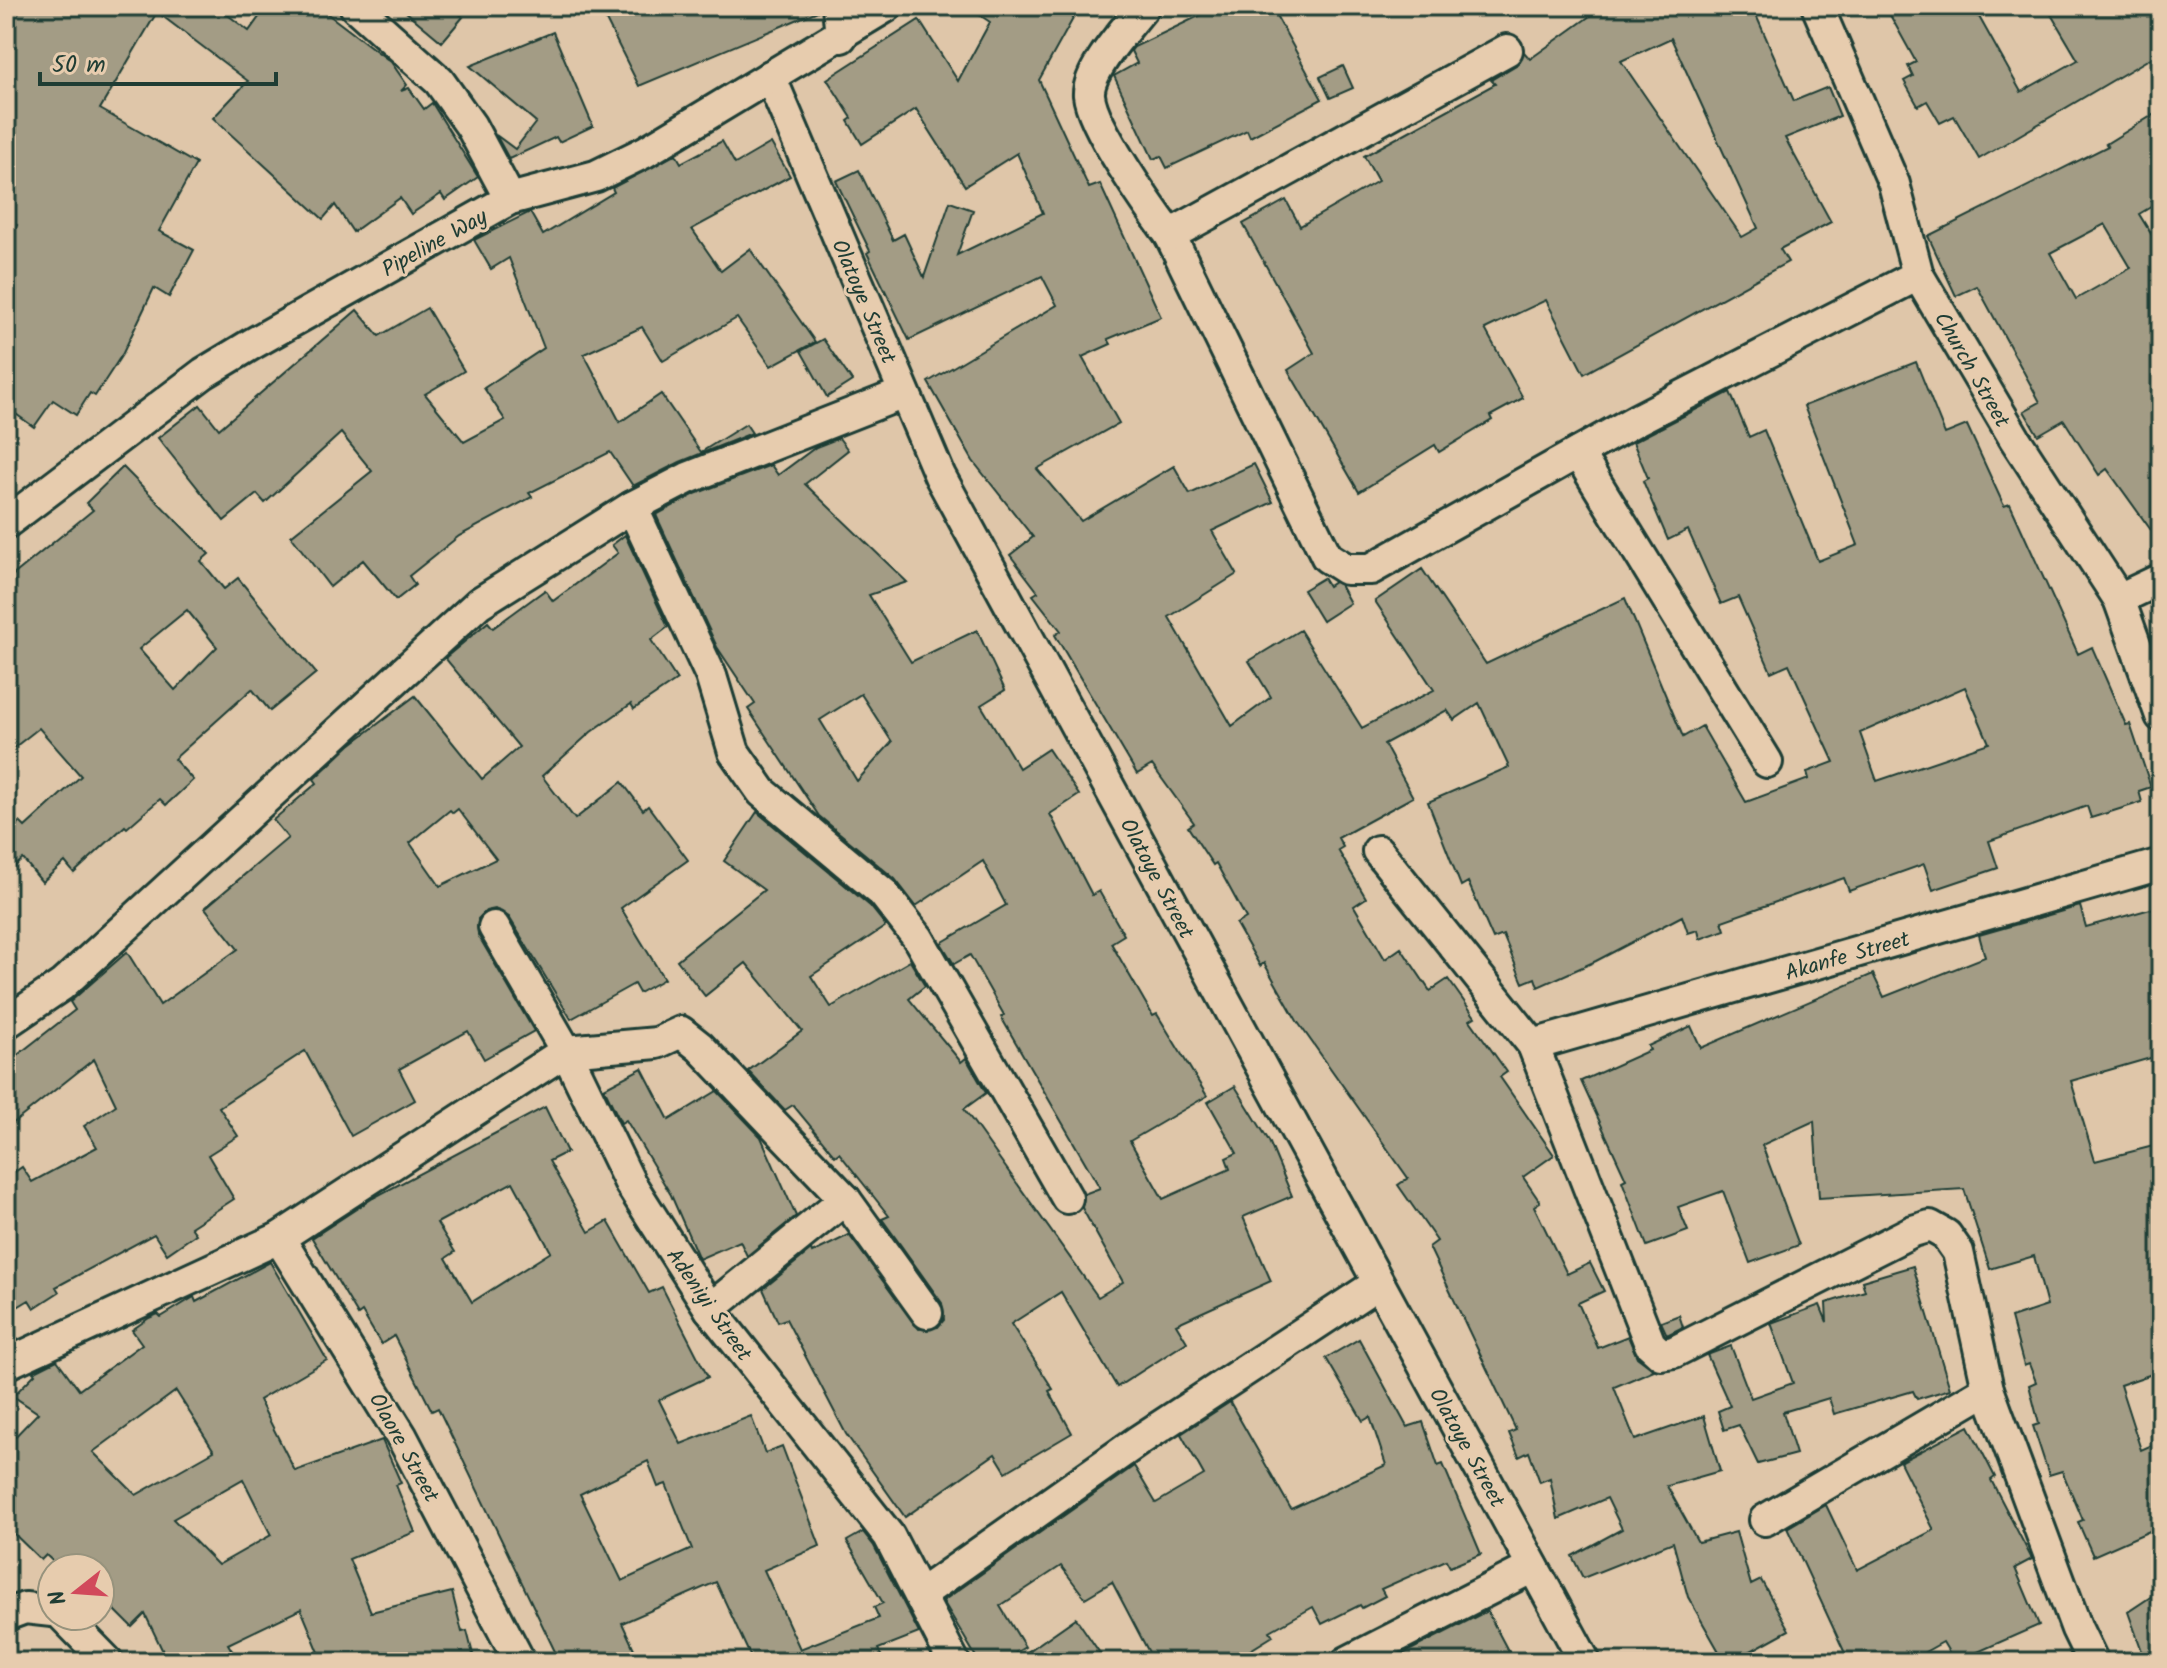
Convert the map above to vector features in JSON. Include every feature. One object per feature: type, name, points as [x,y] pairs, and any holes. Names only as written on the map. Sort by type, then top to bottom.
[{"type":"street","points":[[355,6],[439,81],[471,126],[510,199]]},
{"type":"street","points":[[838,6],[841,37]]},
{"type":"street","name":"Pipeline Way","points":[[6,523],[204,373],[510,199],[596,176],[645,152],[841,37],[887,6]]},
{"type":"street","points":[[1144,6],[1097,68],[1089,94],[1105,132],[1139,193],[1170,235],[1327,557],[1346,569],[1371,569],[1578,453],[1918,275]]},
{"type":"street","name":"Church Street","points":[[1817,6],[1894,184],[1918,275],[2015,439],[2119,599],[2161,716]]},
{"type":"street","points":[[1170,235],[1507,50]]},
{"type":"street","name":"Olatoye Street","points":[[770,76],[940,476],[1585,1662]]},
{"type":"street","points":[[6,1023],[62,985],[479,603],[632,507],[688,478],[904,393]]},
{"type":"street","points":[[1578,453],[1767,762]]},
{"type":"street","points":[[632,507],[711,676],[734,752],[762,792],[883,893],[918,938],[1067,1198]]},
{"type":"street","points":[[2119,599],[2161,579]]},
{"type":"street","points":[[1378,851],[1533,1045],[1650,1344],[1661,1354],[1674,1352],[1913,1231],[1930,1226],[1946,1235],[1958,1252],[1988,1389],[2077,1629],[2093,1662]]},
{"type":"street","name":"Akanfe Street","points":[[1533,1045],[2161,864]]},
{"type":"street","name":"Adeniyi Street","points":[[494,927],[566,1051],[630,1183],[710,1309],[889,1536],[954,1662]]},
{"type":"street","points":[[6,1364],[279,1238],[566,1051],[657,1043],[681,1032],[845,1199],[927,1313]]},
{"type":"street","points":[[710,1309],[845,1199]]},
{"type":"street","name":"Olaore Street","points":[[279,1238],[402,1437],[520,1662]]},
{"type":"street","points":[[921,1594],[1138,1441],[1377,1284]]},
{"type":"street","points":[[1765,1520],[1988,1389]]},
{"type":"street","points":[[1347,1662],[1533,1567]]},
{"type":"street","points":[[6,1615],[36,1607]]},
{"type":"street","points":[[79,1632],[108,1662]]},
{"type":"building","points":[[6,6],[216,6],[249,31],[267,6],[317,6],[391,62],[407,85],[401,91],[409,88],[424,109],[432,103],[478,177],[445,200],[441,194],[411,214],[400,198],[353,232],[335,205],[323,219],[213,118],[248,81],[157,12],[100,109],[196,164],[159,231],[194,250],[169,297],[154,288],[123,353],[95,396],[90,393],[76,415],[53,400],[34,427],[6,407],[6,244],[17,225],[6,218]]},
{"type":"building","points":[[399,6],[450,6],[463,17],[442,42]]},
{"type":"building","points":[[599,6],[820,6],[820,10],[639,86]]},
{"type":"building","points":[[966,6],[1080,6],[1039,80],[1089,188],[1100,184],[1161,317],[1108,339],[1111,344],[1082,357],[1119,423],[1037,469],[1081,521],[1174,466],[1190,494],[1254,464],[1273,502],[1212,531],[1237,574],[1169,617],[1232,726],[1271,697],[1249,661],[1300,630],[1362,728],[1434,690],[1375,601],[1422,569],[1486,664],[1625,598],[1683,737],[1702,726],[1746,802],[1809,779],[1807,772],[1834,762],[1789,664],[1771,672],[1738,597],[1721,604],[1688,530],[1668,540],[1643,481],[1648,478],[1633,442],[1730,392],[1749,437],[1764,430],[1818,561],[1858,545],[1804,406],[1916,362],[1945,434],[1967,425],[2004,506],[2010,504],[2078,654],[2092,647],[2126,725],[2130,724],[2151,787],[2139,791],[2142,802],[2091,818],[2087,806],[1989,841],[1998,868],[1933,890],[1924,864],[1849,891],[1844,878],[1722,921],[1725,930],[1700,939],[1698,930],[1688,933],[1682,916],[1538,987],[1535,978],[1523,983],[1503,935],[1493,939],[1468,882],[1461,886],[1428,802],[1509,767],[1479,703],[1454,720],[1447,710],[1384,744],[1413,797],[1338,838],[1343,847],[1338,850],[1366,898],[1354,906],[1385,959],[1401,948],[1430,991],[1448,979],[1475,1017],[1470,1020],[1507,1072],[1500,1077],[1554,1155],[1523,1177],[1540,1202],[1534,1206],[1567,1274],[1590,1263],[1604,1291],[1578,1303],[1598,1348],[1628,1336],[1637,1357],[1654,1370],[1614,1387],[1635,1440],[1704,1416],[1720,1471],[1667,1486],[1698,1542],[1736,1532],[1751,1585],[1761,1580],[1789,1630],[1731,1662],[1725,1662],[1688,1597],[1673,1542],[1583,1578],[1572,1556],[1622,1529],[1607,1498],[1558,1519],[1550,1478],[1540,1482],[1529,1452],[1519,1457],[1509,1433],[1516,1430],[1429,1247],[1437,1241],[1398,1185],[1408,1178],[1297,1021],[1264,963],[1260,966],[1236,924],[1246,918],[1216,863],[1213,865],[1188,827],[1194,823],[1152,765],[1137,774],[1055,635],[1061,631],[1033,595],[1038,592],[1010,555],[1033,537],[973,461],[928,382],[1057,305],[1042,276],[909,340],[867,253],[870,251],[836,181],[859,170],[893,240],[904,234],[924,277],[950,202],[973,210],[957,255],[1043,213],[1017,153],[965,186],[916,109],[862,144],[848,121],[852,118],[827,79],[919,20],[958,81],[990,22]],"holes":[[[1965,687],[1989,743],[1877,781],[1860,733]]]},
{"type":"building","points":[[1196,6],[1271,6],[1322,99],[1250,137],[1247,130],[1167,168],[1161,156],[1153,159],[1114,76],[1137,63],[1131,51],[1134,47],[1201,15]]},
{"type":"building","points":[[1604,6],[1752,6],[1794,101],[1828,87],[1840,116],[1785,138],[1831,222],[1780,249],[1788,262],[1584,374],[1546,300],[1485,329],[1523,398],[1490,416],[1492,420],[1439,452],[1435,445],[1359,492],[1288,370],[1314,353],[1243,224],[1286,200],[1300,226],[1378,181],[1364,156],[1495,84],[1491,80],[1516,65],[1524,52],[1530,59]],"holes":[[[1671,38],[1758,228],[1742,237],[1621,61]]]},
{"type":"building","points":[[1885,6],[1973,6],[2021,92],[2078,60],[2046,6],[2161,6],[2161,52],[1979,159],[1954,116],[1940,123],[1927,101],[1918,106],[1904,81],[1913,76],[1908,66],[1916,62]]},
{"type":"building","points":[[553,32],[593,126],[559,142],[556,137],[509,159],[496,135],[515,149],[536,122],[470,66]]},
{"type":"building","points":[[1343,66],[1353,88],[1330,98],[1320,77]]},
{"type":"building","points":[[2161,110],[2161,201],[2139,214],[2161,250],[2161,544],[2107,469],[2099,475],[2064,420],[2038,435],[2024,411],[2040,402],[1977,286],[1956,296],[1928,236],[2108,146],[2106,144]],"holes":[[[2105,224],[2131,268],[2076,299],[2050,253]]]},
{"type":"building","points":[[722,141],[735,164],[771,143],[790,176],[692,229],[721,271],[750,249],[815,342],[771,366],[737,318],[663,361],[642,327],[584,354],[620,422],[661,394],[701,452],[746,424],[752,433],[680,462],[633,486],[610,452],[529,493],[532,497],[459,536],[409,576],[415,585],[396,600],[363,560],[330,587],[291,536],[372,471],[341,433],[265,503],[257,494],[224,521],[158,438],[200,405],[219,429],[357,310],[379,336],[427,308],[464,371],[425,394],[464,442],[505,420],[484,388],[544,348],[509,258],[491,269],[474,240],[530,212],[543,235],[614,192],[612,188],[676,154],[681,163]]},
{"type":"building","points":[[823,339],[852,381],[827,397],[801,351]]},
{"type":"building","points":[[839,438],[848,450],[805,484],[907,582],[869,595],[911,662],[977,630],[1005,690],[981,705],[1019,768],[1048,749],[1079,795],[1050,814],[1092,895],[1099,891],[1124,935],[1111,943],[1153,1016],[1157,1014],[1207,1096],[1130,1141],[1163,1199],[1230,1169],[1226,1158],[1237,1153],[1208,1102],[1235,1086],[1269,1141],[1292,1196],[1243,1217],[1271,1281],[1176,1324],[1187,1342],[1117,1387],[1061,1292],[1011,1324],[1053,1389],[1049,1391],[1072,1433],[1006,1472],[995,1454],[905,1517],[846,1434],[786,1319],[778,1322],[763,1289],[811,1250],[812,1253],[849,1235],[919,1329],[938,1327],[944,1320],[942,1303],[882,1219],[889,1216],[839,1153],[835,1156],[793,1105],[785,1110],[748,1071],[802,1031],[746,963],[705,996],[677,960],[764,890],[724,861],[757,812],[870,906],[886,926],[811,976],[831,1007],[910,961],[925,986],[909,999],[961,1062],[966,1058],[986,1093],[964,1109],[1098,1297],[1123,1282],[1082,1208],[1084,1194],[1100,1188],[1001,1017],[1004,1015],[970,955],[954,964],[941,943],[1006,905],[983,861],[916,906],[895,879],[819,816],[748,709],[755,704],[717,647],[656,515],[695,494],[771,465],[778,475],[816,447]],"holes":[[[861,694],[892,742],[857,781],[820,720]]]},
{"type":"building","points":[[123,467],[209,554],[201,561],[224,589],[238,578],[316,673],[270,711],[252,689],[174,759],[193,780],[166,805],[160,799],[74,873],[65,862],[42,882],[23,859],[6,874],[6,834],[20,822],[25,827],[81,776],[39,728],[6,754],[6,581],[93,510],[86,503]],"holes":[[[187,610],[217,647],[175,690],[139,649]]]},
{"type":"building","points":[[625,535],[668,627],[651,640],[677,680],[634,709],[631,704],[591,732],[542,776],[575,819],[622,782],[643,810],[648,806],[688,860],[621,908],[664,979],[639,993],[634,984],[571,1019],[509,917],[495,909],[486,911],[478,919],[478,935],[534,1031],[484,1059],[468,1031],[399,1069],[415,1100],[351,1136],[305,1051],[219,1107],[238,1136],[208,1155],[234,1199],[191,1227],[196,1234],[167,1254],[154,1234],[56,1287],[59,1292],[34,1308],[29,1300],[6,1314],[6,1178],[22,1167],[32,1182],[97,1147],[84,1126],[116,1105],[94,1059],[6,1129],[6,1064],[75,1010],[70,1002],[127,952],[160,1005],[238,949],[205,908],[288,838],[273,820],[317,783],[314,779],[350,745],[415,696],[482,779],[519,747],[445,658],[488,622],[493,628],[545,590],[553,601],[618,553],[612,545]],"holes":[[[458,809],[496,859],[440,886],[410,843],[450,810],[453,813]]]},
{"type":"building","points":[[1323,578],[1328,586],[1334,582],[1340,585],[1350,603],[1322,621],[1303,590]]},
{"type":"building","points":[[2080,906],[2086,927],[2161,906],[2161,1055],[2071,1081],[2095,1161],[2161,1144],[2161,1371],[2120,1385],[2141,1450],[2161,1441],[2161,1526],[2093,1556],[2078,1522],[2083,1520],[2062,1471],[2049,1475],[2033,1426],[2039,1424],[2029,1385],[2036,1382],[2029,1364],[2024,1366],[2011,1318],[2047,1306],[2034,1256],[1990,1269],[1964,1189],[1819,1198],[1814,1121],[1762,1145],[1799,1245],[1750,1263],[1723,1191],[1678,1207],[1688,1231],[1647,1246],[1622,1181],[1626,1179],[1581,1081],[1650,1050],[1648,1046],[1691,1026],[1701,1048],[1873,974],[1884,997],[1985,957],[1979,935]]},
{"type":"building","points":[[642,1068],[669,1120],[717,1091],[761,1137],[796,1216],[747,1256],[740,1241],[699,1259],[671,1195],[626,1120],[621,1123],[604,1088]]},
{"type":"building","points":[[545,1107],[567,1152],[549,1161],[589,1232],[608,1221],[649,1293],[662,1287],[708,1377],[659,1400],[681,1444],[751,1416],[765,1453],[782,1446],[820,1546],[764,1570],[800,1649],[879,1618],[874,1607],[883,1603],[847,1541],[863,1532],[874,1546],[919,1633],[878,1649],[884,1662],[753,1662],[716,1582],[622,1623],[640,1662],[560,1662],[438,1408],[432,1411],[394,1336],[381,1344],[362,1312],[358,1315],[312,1238],[373,1198]],"holes":[[[513,1182],[551,1252],[472,1302],[446,1258],[455,1252],[437,1223]],[[648,1461],[658,1487],[666,1484],[692,1549],[622,1581],[580,1494]]]},
{"type":"building","points":[[270,1262],[327,1360],[259,1400],[295,1471],[382,1440],[401,1483],[396,1485],[415,1532],[349,1559],[371,1612],[452,1592],[462,1632],[467,1631],[475,1662],[323,1662],[301,1609],[228,1644],[239,1662],[168,1662],[145,1614],[132,1627],[116,1611],[116,1552],[36,1552],[36,1555],[6,1526],[6,1446],[38,1413],[13,1396],[35,1374],[33,1372],[57,1360],[79,1390],[142,1344],[132,1330],[149,1318],[158,1314],[161,1317],[194,1297],[196,1302]],"holes":[[[176,1391],[214,1451],[136,1495],[93,1452]],[[243,1479],[271,1535],[218,1565],[173,1519]]]},
{"type":"building","points":[[1913,1266],[1950,1389],[1917,1399],[1913,1391],[1834,1414],[1829,1398],[1783,1412],[1796,1454],[1758,1464],[1739,1425],[1724,1430],[1718,1411],[1730,1406],[1707,1355],[1731,1346],[1751,1398],[1793,1383],[1771,1323],[1820,1305],[1827,1322],[1826,1303],[1865,1291],[1862,1281]]},
{"type":"building","points":[[1679,1315],[1683,1327],[1667,1335],[1661,1322]]},
{"type":"building","points":[[1359,1339],[1407,1427],[1423,1422],[1438,1466],[1443,1464],[1481,1554],[1450,1567],[1446,1560],[1381,1589],[1385,1596],[1362,1608],[1360,1605],[1322,1624],[1313,1607],[1270,1631],[1273,1636],[1231,1662],[1154,1662],[1112,1582],[1085,1598],[1061,1566],[1000,1606],[1025,1647],[1001,1662],[979,1662],[943,1601],[1134,1466],[1156,1503],[1204,1475],[1181,1434],[1230,1402],[1291,1509],[1386,1465],[1370,1417],[1363,1421],[1326,1358]]},
{"type":"building","points":[[1969,1426],[1995,1477],[1991,1480],[2032,1559],[2015,1568],[2039,1625],[1955,1662],[1943,1642],[1907,1662],[1849,1662],[1787,1528],[1826,1505],[1857,1570],[1934,1530],[1900,1462]]},
{"type":"building","points":[[2161,1590],[2161,1662],[2146,1662],[2128,1612]]},
{"type":"building","points":[[1487,1611],[1514,1662],[1387,1662]]},
{"type":"building","points":[[1076,1618],[1106,1662],[1013,1662]]}]
